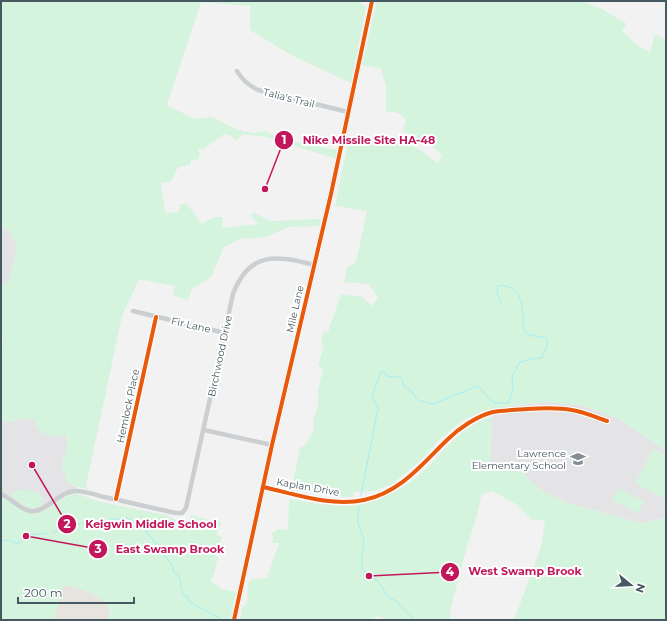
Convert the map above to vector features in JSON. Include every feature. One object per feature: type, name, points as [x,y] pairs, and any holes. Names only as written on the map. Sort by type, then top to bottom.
[{"type":"street","name":"Mile Lane","points":[[234,620],[272,445],[331,194],[372,1]]},
{"type":"street","name":"Talia's Trail","points":[[237,71],[242,79],[258,90],[348,112]]},
{"type":"street","name":"Birchwood Drive","points":[[116,499],[176,513],[182,513],[186,508],[234,294],[238,283],[255,264],[273,258],[292,259],[314,265]]},
{"type":"street","name":"Fir Lane","points":[[133,311],[225,333]]},
{"type":"street","name":"Hemlock Place","points":[[116,499],[156,317]]},
{"type":"street","name":"Kaplan Drive","points":[[263,487],[331,501],[343,502],[365,500],[391,490],[405,481],[426,463],[447,440],[462,428],[492,412],[560,408],[584,413],[607,421]]},
{"type":"street","points":[[204,430],[272,445]]},
{"type":"street","points":[[1,494],[8,497],[22,508],[31,511],[40,509],[64,494],[73,491],[116,499]]},
{"type":"shaded area","points":[[1,227],[9,230],[18,247],[8,284],[1,285]]},
{"type":"shaded area","name":"Lawrence Elementary School","points":[[545,402],[580,405],[620,419],[666,451],[666,518],[641,523],[570,504],[544,492],[529,480],[523,472],[490,467],[492,416],[498,408]]},
{"type":"shaded area","points":[[20,418],[27,420],[35,418],[36,426],[53,436],[66,436],[67,451],[62,462],[69,484],[77,487],[76,494],[66,496],[43,511],[34,514],[24,512],[1,497],[1,422],[15,422]]},
{"type":"shaded area","points":[[63,585],[80,588],[106,601],[110,610],[108,620],[54,620]]},
{"type":"green space","points":[[1,1],[357,1],[366,7],[351,83],[293,56],[250,30],[250,6],[201,2],[167,105],[195,119],[212,117],[238,130],[253,133],[265,131],[279,139],[337,150],[336,159],[266,137],[242,134],[241,137],[235,141],[232,136],[224,134],[204,149],[198,149],[200,154],[198,160],[191,160],[190,165],[178,167],[171,182],[161,183],[165,213],[179,212],[180,204],[187,204],[202,224],[214,217],[223,217],[222,228],[259,224],[251,216],[253,212],[270,221],[321,219],[319,226],[289,227],[266,237],[240,239],[224,247],[211,277],[192,289],[188,300],[173,296],[175,286],[139,279],[122,316],[86,486],[89,490],[69,484],[65,478],[66,473],[62,468],[62,463],[67,451],[66,436],[44,434],[38,429],[35,418],[27,420],[20,418],[15,422],[1,422],[1,354],[3,342],[1,341],[1,285],[8,283],[18,247],[9,230],[1,227]]},
{"type":"green space","points":[[377,1],[581,1],[600,8],[627,24],[622,31],[635,43],[650,53],[655,34],[666,40],[666,451],[620,419],[580,405],[545,402],[483,411],[462,421],[438,441],[420,461],[392,484],[374,491],[354,492],[353,497],[345,497],[322,494],[292,487],[300,448],[306,444],[314,430],[313,421],[318,405],[318,391],[323,369],[318,365],[324,345],[321,345],[323,333],[328,332],[341,294],[362,297],[372,306],[378,298],[369,284],[344,282],[347,267],[356,262],[367,211],[335,206],[349,137],[382,138],[396,146],[399,141],[419,149],[438,163],[442,155],[429,144],[403,131],[406,119],[398,113],[386,111],[386,87],[381,69],[362,65]]},
{"type":"green space","points":[[492,416],[490,467],[523,472],[529,480],[544,492],[570,504],[641,523],[666,518],[666,620],[514,620],[541,547],[545,520],[532,520],[516,504],[492,491],[482,494],[450,611],[451,620],[390,620],[377,616],[372,620],[240,620],[242,608],[247,602],[248,584],[251,579],[267,578],[279,543],[272,543],[273,537],[271,534],[278,529],[288,530],[289,499],[325,505],[347,506],[369,503],[390,495],[418,476],[464,431]]},
{"type":"green space","points":[[653,448],[666,456],[666,499],[638,485],[636,482]]},
{"type":"green space","points":[[618,488],[644,501],[638,513],[612,500]]},
{"type":"green space","points":[[21,489],[39,493],[43,499],[42,505],[34,508],[26,507],[12,497],[12,492]]},
{"type":"green space","points":[[76,494],[97,501],[165,515],[186,525],[189,522],[191,515],[217,522],[219,520],[221,524],[217,530],[217,535],[222,537],[216,556],[218,558],[215,572],[211,581],[222,589],[236,592],[230,620],[108,620],[110,611],[104,601],[91,593],[63,585],[54,620],[1,620],[1,497],[24,512],[34,514],[46,510],[64,499]]},
{"type":"waterway","points":[[361,495],[378,408],[372,396],[381,372],[385,372],[388,377],[396,376],[402,379],[403,385],[413,392],[419,401],[433,404],[478,386],[492,401],[508,403],[513,391],[512,376],[520,362],[541,358],[547,347],[547,339],[531,335],[526,333],[524,330],[522,305],[518,295],[511,288],[498,285],[497,292],[501,302]]},
{"type":"waterway","points":[[360,506],[358,511],[358,524],[364,540],[362,569],[369,576],[378,581],[388,597],[396,601],[414,620]]},
{"type":"waterway","points":[[53,532],[87,522],[98,526],[110,520],[130,519],[136,527],[145,529],[154,542],[158,544],[161,552],[171,563],[174,573],[177,573],[183,593],[185,596],[188,596],[188,601],[223,620]]},
{"type":"waterway","points":[[1,541],[8,540],[18,543],[27,536],[47,533]]},
{"type":"cycle path","points":[[234,620],[272,445],[331,194],[372,1]]},
{"type":"cycle path","points":[[116,499],[156,317]]},
{"type":"cycle path","points":[[263,487],[326,501],[351,502],[364,500],[389,491],[400,484],[457,431],[475,419],[493,412],[555,408],[585,413],[607,421]]},
{"type":"place","name":"Nike Missile Site HA-48","points":[[265,189]]},
{"type":"place","name":"Lawrence Elementary School","points":[[578,459]]},
{"type":"place","name":"Keigwin Middle School","points":[[32,465]]},
{"type":"place","name":"East Swamp Brook","points":[[26,536]]},
{"type":"place","name":"West Swamp Brook","points":[[369,576]]}]
